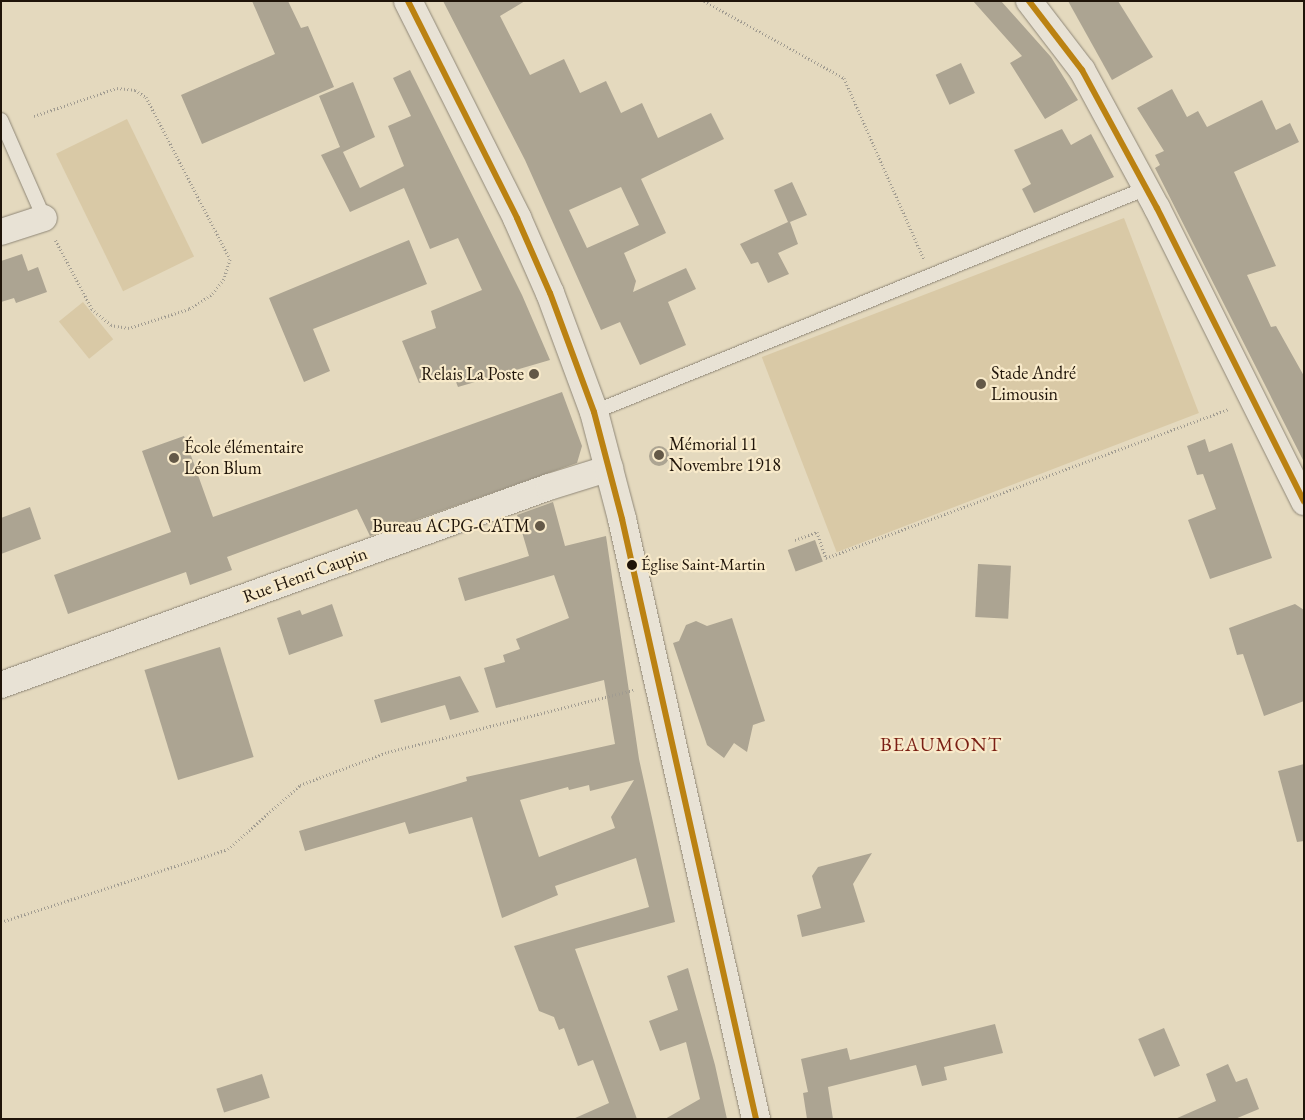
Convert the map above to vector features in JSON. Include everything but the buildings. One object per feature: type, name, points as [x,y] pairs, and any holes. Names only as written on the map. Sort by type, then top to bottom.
[{"type":"main road","points":[[408,1],[520,226],[550,293],[594,412],[610,468],[756,1119]]},
{"type":"street","points":[[1029,1],[1082,70],[1147,188],[1251,400],[1304,502]]},
{"type":"street","points":[[1,232],[44,218]]},
{"type":"street","name":"Rue Henri Caupin","points":[[1,685],[540,490],[610,468]]},
{"type":"lane","points":[[1,120],[44,218]]},
{"type":"lane","points":[[594,412],[1147,188]]},
{"type":"path","points":[[704,1],[844,78],[931,276]]},
{"type":"path","points":[[34,116],[117,88],[135,90],[146,97],[230,259],[224,279],[211,295],[189,309],[129,328],[111,325],[92,309],[44,218]]},
{"type":"path","points":[[795,540],[817,532],[826,558],[1251,400]]},
{"type":"path","points":[[1,922],[228,849],[300,786],[388,752],[658,684]]},
{"type":"shaded area","points":[[127,119],[194,257],[123,291],[56,154]]},
{"type":"shaded area","name":"Stade André Limousin","points":[[1124,218],[1199,413],[837,552],[762,357]]},
{"type":"shaded area","points":[[83,302],[113,339],[89,359],[59,322]]},
{"type":"transit line","points":[[408,1],[517,218],[550,293],[594,412],[622,519],[756,1119]]},
{"type":"transit line","points":[[1029,1],[1082,70],[1157,208],[1304,501]]},
{"type":"place","name":"Relais La Poste","points":[[534,374]]},
{"type":"place","name":"Stade André Limousin","points":[[981,384]]},
{"type":"place","name":"Mémorial 11 Novembre 1918","points":[[659,455]]},
{"type":"place","name":"École élémentaire Léon Blum","points":[[174,458]]},
{"type":"place","name":"Bureau ACPG-CATM","points":[[540,526]]},
{"type":"place","name":"Église Saint-Martin","points":[[632,565]]},
{"type":"district","name":"BEAUMONT","points":[[941,744]]}]
